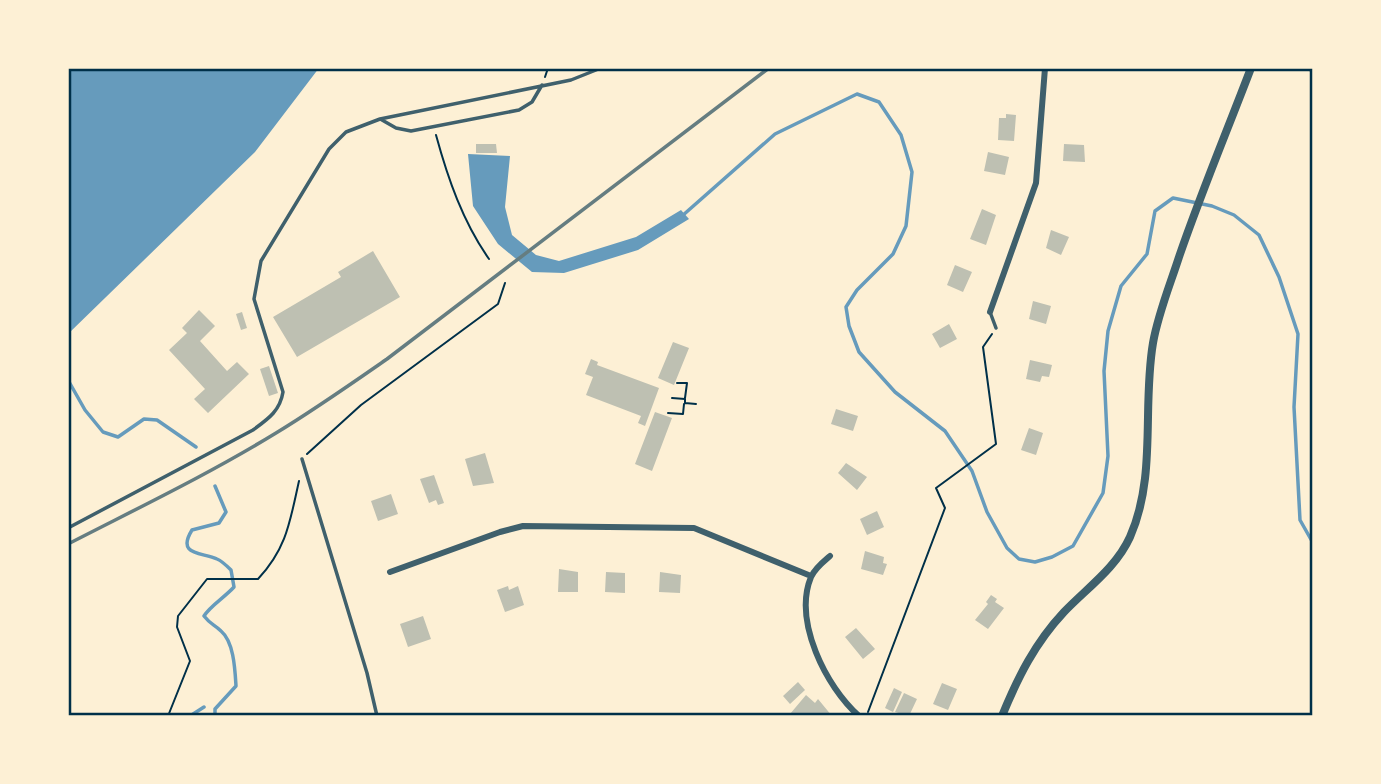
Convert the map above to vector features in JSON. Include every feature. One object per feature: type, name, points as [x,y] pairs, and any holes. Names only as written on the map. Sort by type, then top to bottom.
[{"type":"street","points":[[990,312],[1036,183],[1045,68]]},
{"type":"street","points":[[1002,716],[1017,678],[1037,643],[1064,612],[1107,571],[1129,538],[1143,499],[1148,382],[1153,341],[1186,237],[1251,68]]},
{"type":"street","points":[[390,572],[523,526],[694,528],[811,576]]},
{"type":"street","points":[[830,556],[811,576],[807,596],[811,641],[829,680],[859,716]]},
{"type":"lane","points":[[68,528],[198,461],[274,415],[282,403],[283,393],[254,299],[261,261],[329,149],[346,132],[380,119],[571,80],[601,68]]},
{"type":"lane","points":[[380,119],[396,128],[411,131],[519,110],[533,102],[542,85]]},
{"type":"lane","points":[[990,312],[996,328]]},
{"type":"lane","points":[[302,459],[367,673],[377,716]]},
{"type":"path","points":[[434,127],[446,169],[471,234],[489,259]]},
{"type":"path","points":[[167,716],[190,662],[177,627],[178,616],[207,579],[258,579],[282,549],[302,459],[361,405],[498,304],[505,283]]},
{"type":"path","points":[[867,716],[945,508],[936,488],[996,444],[983,348],[996,328]]},
{"type":"path","points":[[668,413],[683,414],[687,383],[677,383]]},
{"type":"path","points":[[672,398],[696,404]]},
{"type":"water","points":[[68,68],[319,68],[255,152],[68,334]]},
{"type":"water","points":[[468,154],[510,156],[505,207],[512,235],[536,255],[559,261],[636,237],[681,210],[689,219],[638,250],[564,273],[532,272],[498,244],[473,206]]},
{"type":"building","points":[[1006,114],[1016,115],[1014,141],[998,140],[999,118],[1006,118]]},
{"type":"building","points":[[476,144],[496,144],[497,153],[476,153]]},
{"type":"building","points":[[1064,144],[1084,145],[1085,162],[1063,161]]},
{"type":"building","points":[[988,152],[1009,157],[1005,175],[984,171]]},
{"type":"building","points":[[982,209],[996,215],[986,245],[970,239]]},
{"type":"building","points":[[1051,230],[1069,237],[1061,255],[1046,248]]},
{"type":"building","points":[[373,251],[400,297],[297,357],[273,317],[341,277],[338,272]]},
{"type":"building","points":[[955,265],[972,272],[963,292],[947,285]]},
{"type":"building","points":[[1033,301],[1051,306],[1046,324],[1029,319]]},
{"type":"building","points":[[199,310],[215,326],[200,341],[227,371],[237,362],[249,374],[208,413],[194,399],[205,389],[169,350],[187,333],[182,328]]},
{"type":"building","points":[[242,312],[247,328],[241,330],[236,314]]},
{"type":"building","points":[[949,324],[957,339],[940,348],[932,334]]},
{"type":"building","points":[[673,342],[689,348],[674,385],[658,378]]},
{"type":"building","points":[[591,359],[598,362],[597,365],[659,388],[645,426],[638,423],[641,416],[586,395],[593,377],[585,374]]},
{"type":"building","points":[[1030,360],[1052,365],[1049,377],[1042,376],[1040,382],[1026,379]]},
{"type":"building","points":[[269,366],[278,393],[269,396],[260,369]]},
{"type":"building","points":[[836,409],[858,416],[853,431],[831,424]]},
{"type":"building","points":[[655,412],[672,418],[652,471],[635,464]]},
{"type":"building","points":[[1029,428],[1043,433],[1036,455],[1021,450]]},
{"type":"building","points":[[485,453],[494,483],[473,486],[465,459]]},
{"type":"building","points":[[846,463],[867,477],[857,490],[838,473]]},
{"type":"building","points":[[434,475],[444,503],[438,505],[436,500],[429,503],[420,479]]},
{"type":"building","points":[[391,494],[398,514],[378,521],[371,501]]},
{"type":"building","points":[[877,511],[884,527],[867,535],[860,519]]},
{"type":"building","points":[[865,551],[884,557],[883,563],[887,564],[883,575],[861,569]]},
{"type":"building","points":[[559,569],[578,572],[578,592],[558,592]]},
{"type":"building","points":[[606,572],[625,573],[625,593],[605,592]]},
{"type":"building","points":[[660,572],[681,575],[680,593],[659,592]]},
{"type":"building","points":[[508,586],[509,590],[518,586],[524,605],[505,612],[497,590]]},
{"type":"building","points":[[991,595],[997,599],[995,602],[1004,608],[988,629],[975,620],[988,604],[986,602]]},
{"type":"building","points":[[423,616],[431,639],[408,647],[400,624]]},
{"type":"building","points":[[856,628],[875,649],[863,659],[845,637]]},
{"type":"building","points":[[798,682],[805,690],[790,704],[783,696]]},
{"type":"building","points":[[942,683],[957,689],[948,710],[933,704]]},
{"type":"building","points":[[894,688],[902,692],[893,712],[885,708]]},
{"type":"building","points":[[904,693],[917,699],[909,716],[895,712]]},
{"type":"building","points":[[806,695],[815,703],[818,699],[832,716],[792,716],[790,714]]},
{"type":"waterway","points":[[682,216],[775,134],[857,94],[879,102],[901,135],[912,172],[906,226],[893,254],[857,290],[846,307],[849,326],[859,352],[895,392],[945,431],[972,471],[987,512],[1007,548],[1019,559],[1035,562],[1073,546],[1103,493],[1108,456],[1104,371],[1108,331],[1121,286],[1147,254],[1155,211],[1173,198],[1212,206],[1234,215],[1259,235],[1279,277],[1298,334],[1294,407],[1300,520],[1313,543]]},
{"type":"waterway","points":[[68,380],[85,410],[103,432],[118,437],[144,419],[157,420],[196,447]]},
{"type":"waterway","points":[[215,486],[226,512],[219,523],[192,530],[187,545],[193,552],[217,559],[226,565],[231,570],[234,587],[204,616],[229,642],[234,664],[236,686],[215,709],[215,716]]},
{"type":"waterway","points":[[190,716],[204,707]]},
{"type":"railway","points":[[68,544],[225,463],[332,397],[387,359],[769,68]]}]
